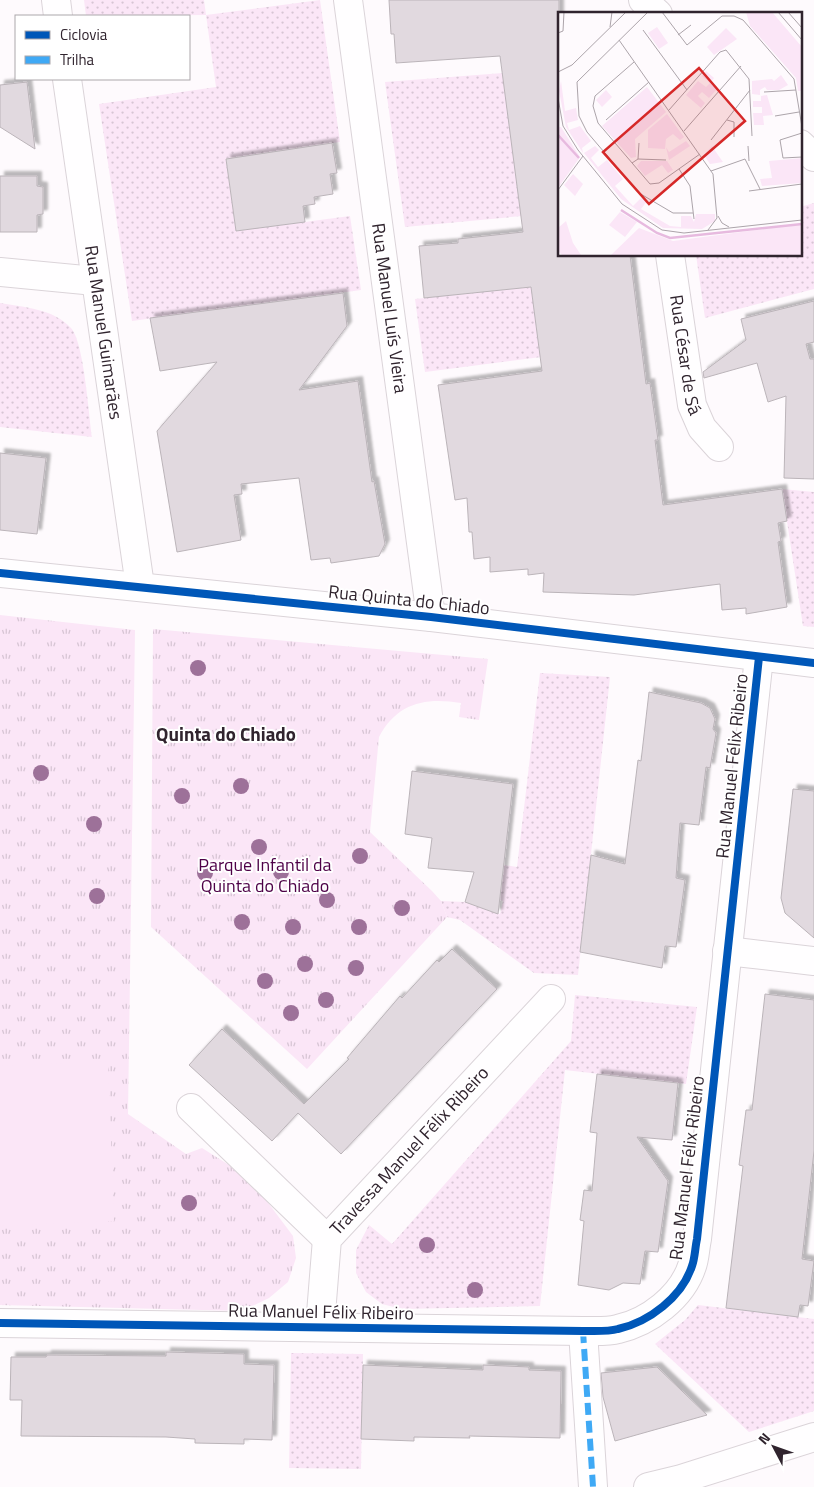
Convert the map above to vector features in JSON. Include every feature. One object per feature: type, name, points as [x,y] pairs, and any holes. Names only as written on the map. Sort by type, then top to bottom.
[{"type":"street","points":[[56,0],[58,15]]},
{"type":"street","name":"Rua Manuel Luís Vieira","points":[[348,0],[431,617]]},
{"type":"street","points":[[643,0],[656,12]]},
{"type":"street","name":"Rua Manuel Guimarães","points":[[67,80],[140,586]]},
{"type":"street","points":[[802,146],[814,157]]},
{"type":"street","name":"Rua César de Sá","points":[[670,256],[692,405],[702,428],[720,447]]},
{"type":"street","points":[[0,272],[95,281]]},
{"type":"street","name":"Rua Quinta do Chiado","points":[[0,573],[431,617],[814,663]]},
{"type":"street","name":"Rua Manuel Félix Ribeiro","points":[[0,1323],[583,1331],[617,1330],[641,1322],[661,1308],[680,1290],[692,1267],[697,1239],[759,657]]},
{"type":"street","points":[[727,951],[814,961]]},
{"type":"street","name":"Travessa Manuel Félix Ribeiro","points":[[320,1326],[327,1239],[551,999]]},
{"type":"street","points":[[191,1108],[327,1239]]},
{"type":"street","points":[[583,1331],[593,1487]]},
{"type":"street","points":[[648,1487],[680,1480],[814,1437]]},
{"type":"green space","points":[[84,0],[204,0],[206,15],[190,15],[86,15]]},
{"type":"green space","points":[[320,0],[340,142],[226,159],[236,231],[350,216],[361,290],[132,321],[99,104],[216,87],[206,15]]},
{"type":"green space","points":[[503,73],[522,216],[405,227],[385,82]]},
{"type":"green space","points":[[814,203],[814,289],[705,318],[696,256],[802,256],[802,206]]},
{"type":"green space","points":[[531,287],[541,357],[425,372],[415,299]]},
{"type":"green space","points":[[0,303],[47,313],[71,328],[76,336],[83,363],[92,437],[0,427]]},
{"type":"green space","points":[[782,489],[814,492],[814,627],[803,626]]},
{"type":"green space","points":[[0,615],[135,630],[128,1114],[186,1154],[202,1148],[229,1165],[266,1200],[293,1236],[296,1258],[288,1282],[269,1298],[242,1311],[0,1305]]},
{"type":"green space","name":"Parque Infantil da Quinta do Chiado","points":[[153,629],[488,659],[479,720],[459,717],[461,703],[448,701],[424,702],[413,705],[394,716],[379,737],[370,832],[432,891],[441,901],[447,917],[307,1069],[151,927]]},
{"type":"green space","points":[[540,673],[610,677],[578,975],[534,973],[460,920],[447,917],[441,901],[465,902],[500,914],[503,901],[491,897],[490,888],[503,875],[504,865],[517,867]]},
{"type":"green space","points":[[575,995],[697,1007],[686,1084],[565,1070],[540,1306],[402,1309],[382,1304],[366,1292],[356,1273],[356,1250],[369,1225],[392,1244],[571,1041]]},
{"type":"green space","points":[[108,1061],[114,1221],[0,1226],[0,1066]]},
{"type":"green space","points":[[698,1305],[814,1319],[814,1411],[749,1432],[655,1344],[685,1320]]},
{"type":"green space","points":[[291,1353],[363,1354],[361,1469],[289,1468]]},
{"type":"building","points":[[389,0],[559,0],[558,256],[630,256],[646,384],[650,383],[658,440],[655,440],[663,505],[782,489],[787,521],[778,523],[781,541],[778,542],[787,607],[746,614],[746,608],[722,610],[720,584],[634,595],[543,592],[544,573],[528,575],[528,569],[490,572],[490,557],[474,559],[472,532],[469,532],[467,498],[455,500],[438,385],[542,371],[531,287],[424,298],[419,246],[458,243],[458,239],[523,232],[500,56],[396,63],[394,34],[391,34]]},
{"type":"building","points":[[27,82],[35,149],[0,127],[0,85]]},
{"type":"building","points":[[332,143],[337,173],[330,174],[333,194],[314,197],[315,204],[303,206],[305,222],[236,231],[226,159]]},
{"type":"building","points":[[0,176],[37,176],[37,186],[43,187],[43,214],[37,215],[37,232],[0,232]]},
{"type":"building","points":[[343,293],[347,326],[299,390],[358,381],[372,482],[374,481],[385,544],[379,556],[331,563],[330,558],[311,560],[299,478],[241,484],[242,494],[234,495],[241,540],[177,552],[157,431],[217,362],[160,371],[150,318]]},
{"type":"building","points":[[814,301],[814,342],[806,344],[810,359],[814,359],[814,479],[784,478],[786,396],[768,402],[757,363],[704,378],[703,372],[746,340],[741,319]]},
{"type":"building","points":[[0,453],[46,458],[37,534],[0,530]]},
{"type":"building","points":[[649,692],[701,703],[710,708],[715,719],[713,729],[716,733],[710,768],[706,767],[699,825],[680,823],[676,878],[685,880],[676,947],[665,946],[662,968],[580,952],[591,855],[625,864],[638,760],[641,761]]},
{"type":"building","points":[[412,771],[513,784],[498,914],[465,902],[474,872],[428,868],[432,838],[405,834]]},
{"type":"building","points":[[793,789],[814,791],[814,938],[785,913],[781,898]]},
{"type":"building","points":[[452,949],[497,989],[341,1154],[298,1113],[272,1141],[189,1065],[222,1029],[304,1104],[349,1059],[347,1058],[400,996],[402,998],[437,960],[439,962]]},
{"type":"building","points":[[765,994],[814,1000],[814,1151],[802,1259],[814,1261],[808,1306],[800,1305],[798,1317],[726,1308],[743,1166],[739,1165],[746,1110],[752,1110]]},
{"type":"building","points":[[597,1074],[678,1083],[672,1140],[637,1137],[668,1181],[658,1252],[645,1251],[640,1284],[623,1283],[609,1290],[578,1285],[584,1221],[580,1220],[584,1190],[592,1191],[597,1133],[590,1132]]},
{"type":"building","points":[[166,1352],[244,1354],[244,1364],[274,1365],[272,1440],[244,1439],[244,1444],[195,1443],[195,1439],[166,1437],[21,1436],[22,1400],[10,1400],[11,1357],[46,1357],[47,1355],[166,1356]]},
{"type":"building","points":[[363,1365],[483,1370],[483,1365],[529,1367],[529,1370],[561,1371],[560,1438],[469,1436],[470,1438],[414,1437],[414,1441],[361,1439]]},
{"type":"building","points":[[657,1367],[707,1415],[615,1441],[603,1397],[601,1373]]},
{"type":"marked path","points":[[583,1331],[593,1487]]},
{"type":"cycle path","points":[[0,573],[431,617],[814,663]]},
{"type":"cycle path","points":[[0,1323],[600,1331],[630,1326],[663,1306],[681,1288],[687,1277],[693,1263],[697,1239],[759,657]]},
{"type":"district","name":"Quinta do Chiado","points":[[226,734]]}]
